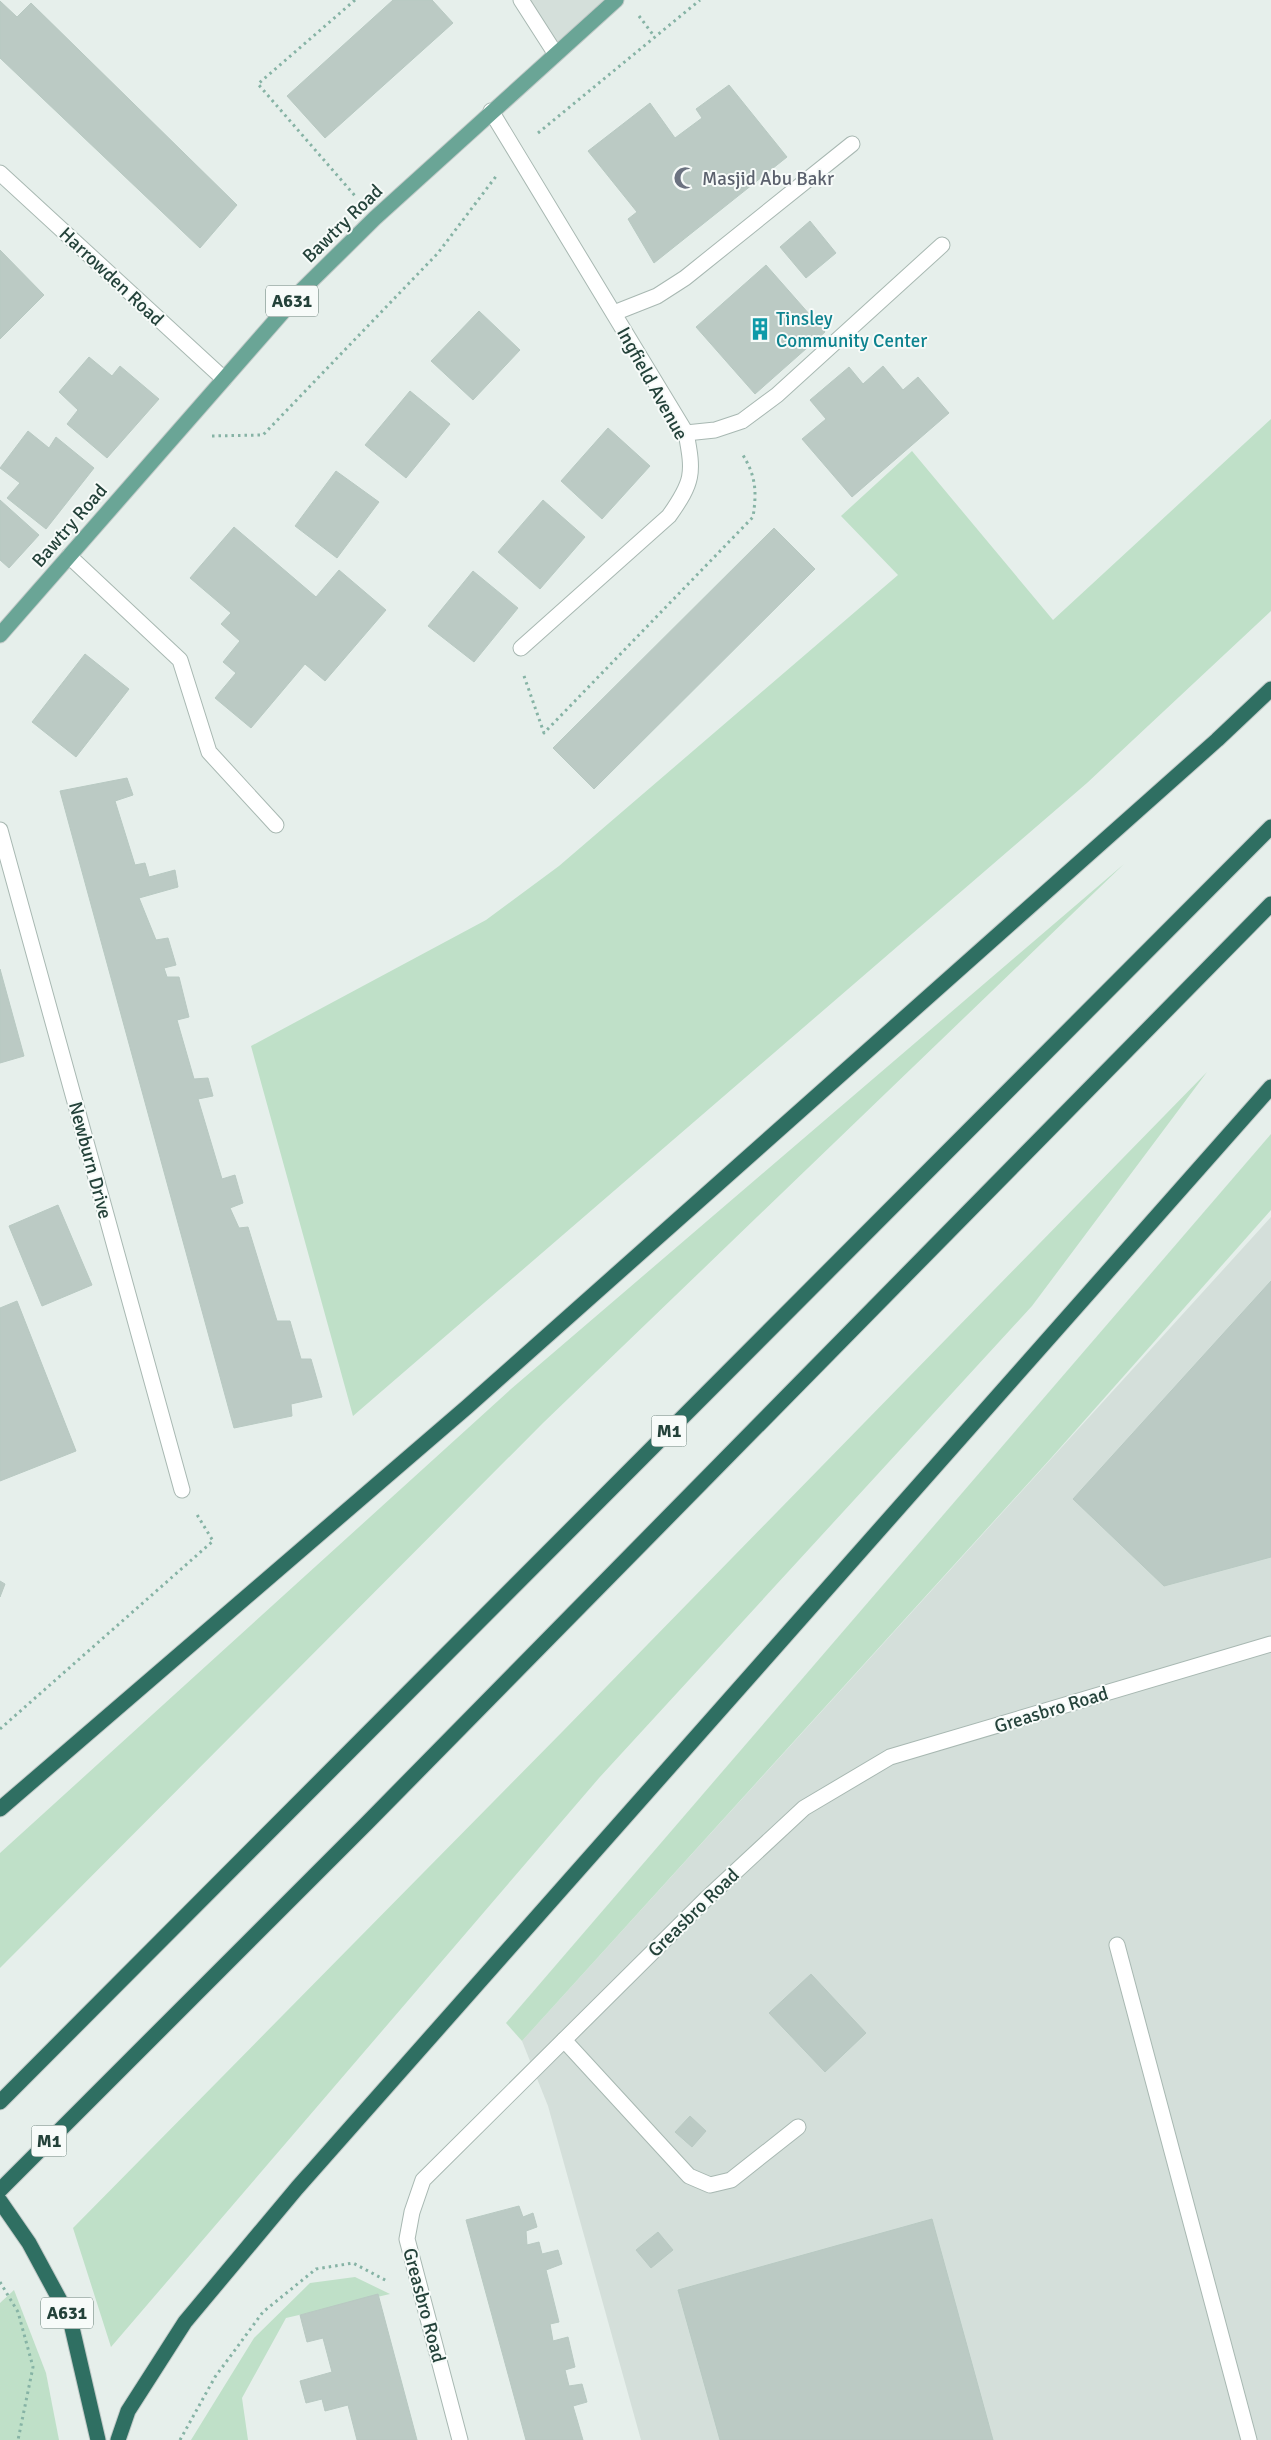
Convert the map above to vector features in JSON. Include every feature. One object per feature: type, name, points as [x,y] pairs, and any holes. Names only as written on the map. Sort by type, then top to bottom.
[{"type":"highway","points":[[0,1809],[467,1407],[1210,746],[1271,689]]},
{"type":"highway","name":"M1","points":[[0,2102],[1271,827]]},
{"type":"highway","name":"M1","points":[[0,2190],[366,1824],[1271,904]]},
{"type":"highway","points":[[118,2440],[128,2411],[185,2322],[297,2188],[1271,1087]]},
{"type":"highway","name":"A631","points":[[0,2201],[29,2243],[70,2319],[98,2440]]},
{"type":"main road","name":"Bawtry Road","points":[[0,635],[303,289],[375,218],[555,53],[616,0]]},
{"type":"street","points":[[521,0],[555,53]]},
{"type":"street","name":"Ingfield Avenue","points":[[491,111],[686,433],[692,464],[685,492],[669,516],[521,648]]},
{"type":"street","points":[[614,314],[657,296],[685,278],[852,144]]},
{"type":"street","name":"Harrowden Road","points":[[0,173],[224,379]]},
{"type":"street","points":[[686,433],[715,430],[742,421],[777,395],[942,245]]},
{"type":"street","points":[[69,556],[180,660],[209,752],[276,825]]},
{"type":"street","name":"Newburn Drive","points":[[0,830],[182,1490]]},
{"type":"street","name":"Greasbro Road","points":[[460,2440],[407,2240],[412,2212],[423,2180],[705,1900],[804,1808],[890,1757],[1271,1644]]},
{"type":"street","points":[[1117,1945],[1248,2440]]},
{"type":"street","points":[[564,2040],[689,2176],[710,2185],[731,2180],[798,2127]]},
{"type":"path","points":[[354,0],[258,84],[375,218]]},
{"type":"path","points":[[187,421],[214,437],[263,434],[438,253],[516,152],[700,0]]},
{"type":"path","points":[[521,648],[524,676],[544,733],[753,517],[756,492],[748,463],[725,427]]},
{"type":"path","points":[[0,1729],[213,1541],[182,1490]]},
{"type":"path","points":[[180,2440],[215,2376],[263,2312],[316,2269],[353,2262],[425,2306]]},
{"type":"path","points":[[0,2282],[18,2312],[33,2368],[18,2440]]},
{"type":"shaded area","points":[[521,0],[616,0],[555,53]]},
{"type":"shaded area","points":[[1271,1217],[1271,2440],[641,2440],[548,2106],[522,2041]]},
{"type":"green space","points":[[1271,419],[1271,611],[1087,783],[353,1416],[251,1046],[486,920],[559,866],[898,575],[841,516],[912,451],[1053,620]]},
{"type":"green space","points":[[1124,864],[543,1423],[0,1968],[0,1853],[511,1389]]},
{"type":"green space","points":[[1207,1072],[1032,1306],[599,1778],[111,2347],[73,2228],[563,1731]]},
{"type":"green space","points":[[1271,1134],[1271,1210],[1052,1457],[522,2041],[506,2023]]},
{"type":"green space","points":[[355,2277],[390,2294],[286,2318],[242,2398],[248,2440],[191,2440],[254,2338],[310,2283]]},
{"type":"green space","points":[[14,2290],[46,2373],[59,2440],[0,2440],[0,2303]]},
{"type":"building","points":[[393,0],[432,0],[453,23],[325,138],[287,96]]},
{"type":"building","points":[[0,1],[17,17],[31,3],[237,205],[200,248],[0,58]]},
{"type":"building","name":"Masjid Abu Bakr","points":[[729,85],[787,157],[654,263],[628,219],[637,212],[588,151],[650,103],[675,138],[702,118],[696,109]]},
{"type":"building","points":[[810,221],[836,253],[806,278],[780,247]]},
{"type":"building","points":[[0,250],[44,295],[0,339]]},
{"type":"building","name":"Tinsley Community Center","points":[[766,265],[825,332],[755,394],[696,327]]},
{"type":"building","points":[[479,311],[520,350],[473,400],[431,361]]},
{"type":"building","points":[[89,357],[112,376],[120,366],[159,399],[107,458],[67,424],[78,410],[59,392]]},
{"type":"building","points":[[883,366],[903,390],[918,377],[949,413],[852,497],[802,439],[826,419],[810,400],[849,367],[863,384]]},
{"type":"building","points":[[410,391],[450,424],[406,478],[365,445]]},
{"type":"building","points":[[608,428],[650,466],[602,519],[561,481]]},
{"type":"building","points":[[28,431],[49,448],[56,437],[94,468],[46,529],[7,498],[20,483],[0,468]]},
{"type":"building","points":[[336,471],[379,502],[337,558],[295,526]]},
{"type":"building","points":[[0,500],[39,535],[9,568],[0,560]]},
{"type":"building","points":[[543,500],[585,537],[540,589],[498,552]]},
{"type":"building","points":[[234,527],[316,597],[339,570],[386,610],[325,681],[305,664],[251,728],[215,698],[236,673],[223,662],[240,641],[221,624],[231,613],[190,578]]},
{"type":"building","points":[[774,528],[815,569],[594,789],[553,748]]},
{"type":"building","points":[[473,571],[518,608],[474,662],[428,626]]},
{"type":"building","points":[[85,654],[129,689],[76,757],[32,722]]},
{"type":"building","points":[[127,778],[133,795],[115,801],[135,865],[145,863],[149,877],[175,870],[178,887],[139,898],[156,940],[168,938],[176,965],[164,968],[167,977],[179,977],[189,1017],[177,1020],[194,1079],[208,1078],[213,1096],[198,1099],[222,1179],[235,1175],[243,1203],[230,1208],[239,1228],[248,1227],[277,1321],[290,1321],[301,1359],[311,1359],[322,1397],[291,1404],[292,1416],[234,1428],[60,791]]},
{"type":"building","points":[[0,969],[24,1056],[0,1063]]},
{"type":"building","points":[[58,1205],[92,1285],[42,1306],[9,1226]]},
{"type":"building","points":[[1271,1281],[1271,1557],[1164,1586],[1073,1499]]},
{"type":"building","points":[[17,1301],[76,1451],[0,1481],[0,1308]]},
{"type":"building","points":[[0,1581],[5,1584],[0,1597]]},
{"type":"building","points":[[811,1974],[866,2033],[825,2072],[769,2013]]},
{"type":"building","points":[[690,2116],[706,2131],[692,2147],[675,2132]]},
{"type":"building","points":[[519,2206],[523,2217],[533,2213],[537,2227],[526,2231],[527,2245],[539,2242],[542,2254],[558,2250],[562,2264],[546,2270],[559,2322],[550,2324],[553,2341],[568,2337],[575,2367],[565,2370],[569,2386],[582,2384],[587,2402],[573,2406],[583,2440],[526,2440],[466,2220]]},
{"type":"building","points":[[932,2219],[993,2440],[720,2440],[678,2290]]},
{"type":"building","points":[[658,2232],[673,2250],[651,2268],[636,2250]]},
{"type":"building","points":[[378,2294],[417,2440],[357,2440],[348,2405],[325,2411],[322,2399],[306,2403],[300,2381],[332,2372],[323,2338],[307,2342],[300,2315]]},
{"type":"place","name":"Masjid Abu Bakr","points":[[685,178]]},
{"type":"place","name":"Tinsley Community Center","points":[[760,329]]}]
